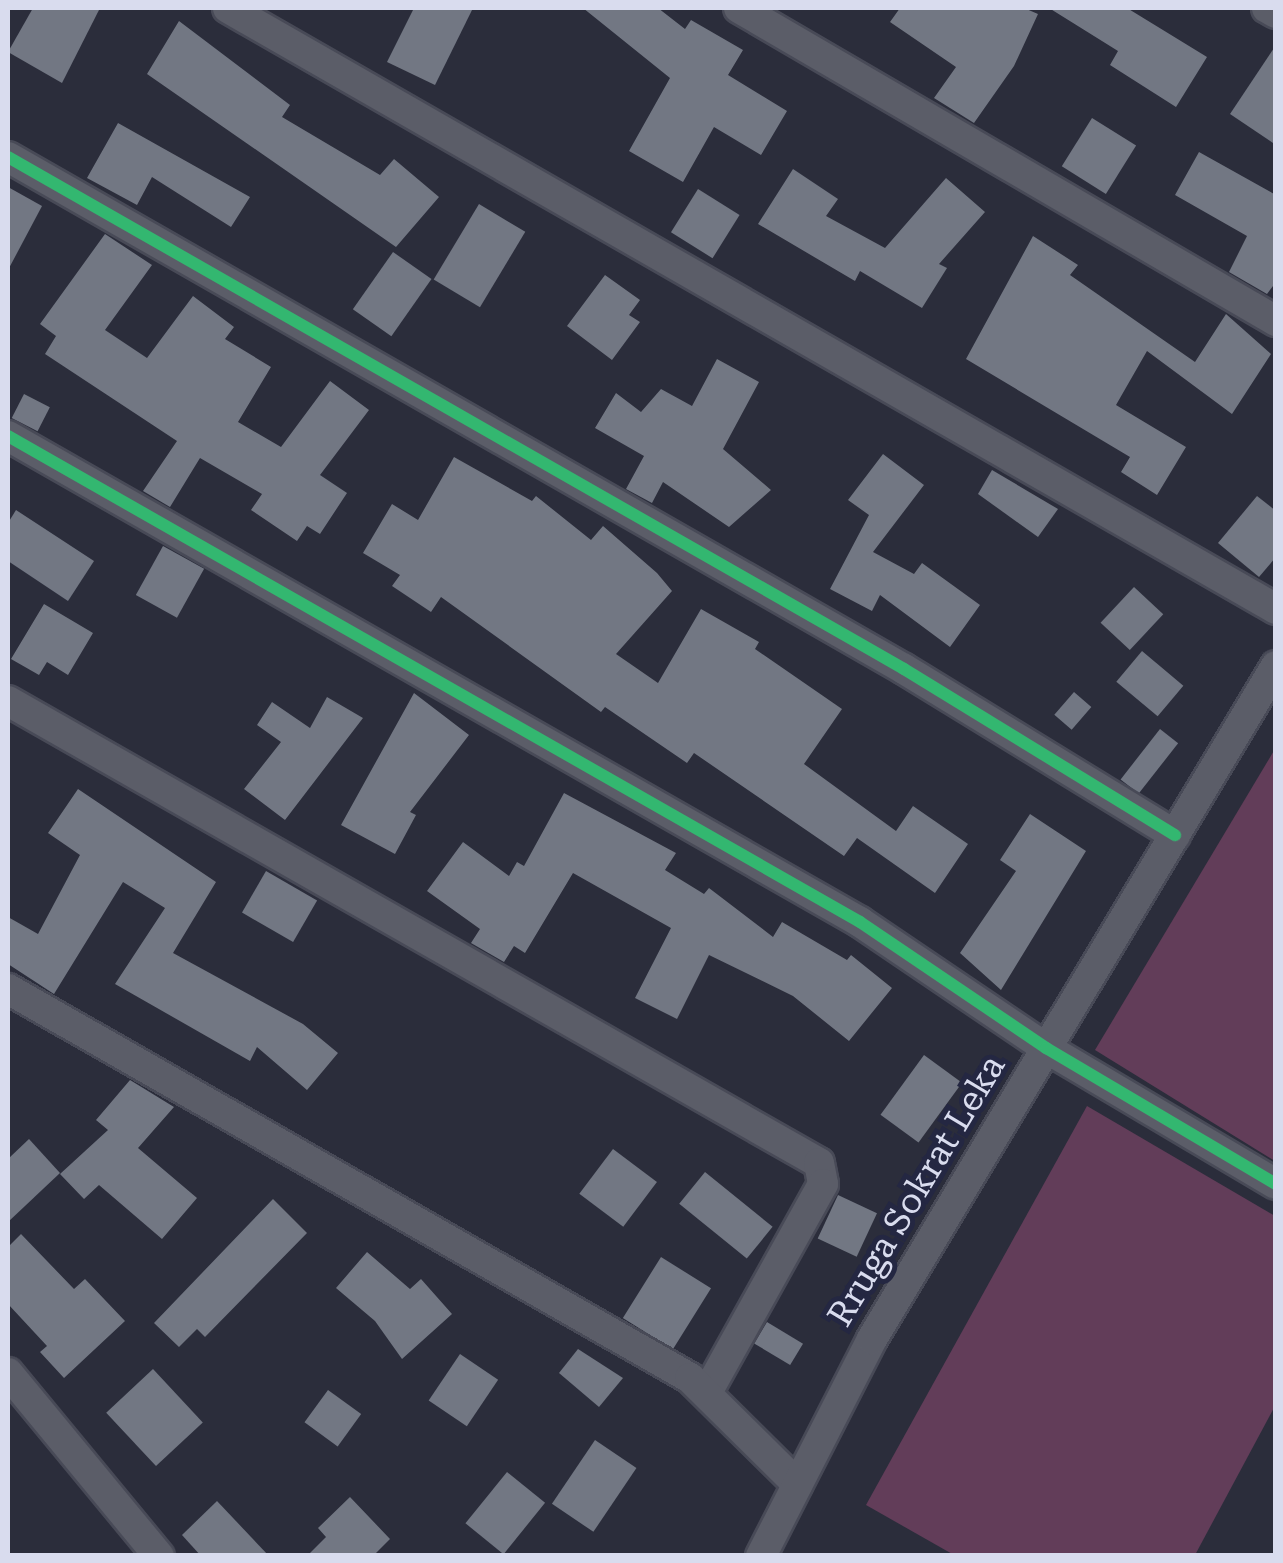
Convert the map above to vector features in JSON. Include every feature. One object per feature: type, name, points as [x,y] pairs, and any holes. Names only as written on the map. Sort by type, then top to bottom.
[{"type":"street","points":[[228,8],[1276,608]]},
{"type":"street","points":[[739,8],[1276,321]]},
{"type":"street","points":[[1266,8],[1276,14]]},
{"type":"street","points":[[8,156],[887,659],[1175,835]]},
{"type":"street","points":[[8,436],[860,922],[1046,1048],[1276,1184]]},
{"type":"street","name":"Rruga Sokrat Leka","points":[[760,1556],[831,1410],[1276,666]]},
{"type":"street","points":[[8,702],[820,1163],[823,1184],[707,1392]]},
{"type":"street","points":[[8,990],[707,1392],[797,1484]]},
{"type":"street","points":[[8,1373],[159,1556]]},
{"type":"shaded area","points":[[1275,749],[1275,1161],[1095,1050]]},
{"type":"shaded area","points":[[1087,1106],[1275,1216],[1275,1406],[1195,1555],[954,1555],[866,1505]]},
{"type":"building","points":[[33,8],[100,8],[62,83],[8,52]]},
{"type":"building","points":[[414,8],[473,8],[435,85],[387,62]]},
{"type":"building","points":[[583,8],[658,8],[685,29],[691,20],[743,50],[728,75],[787,111],[761,155],[714,127],[683,182],[629,151],[670,78]]},
{"type":"building","points":[[900,8],[1024,8],[1038,14],[1014,66],[974,123],[934,98],[956,67],[890,22]]},
{"type":"building","points":[[1049,8],[1127,8],[1207,57],[1176,107],[1110,65],[1118,51]]},
{"type":"building","points":[[179,21],[290,105],[282,117],[380,175],[394,159],[439,197],[396,247],[147,74]]},
{"type":"building","points":[[1276,45],[1276,145],[1230,114]]},
{"type":"building","points":[[1092,118],[1136,146],[1106,194],[1062,166]]},
{"type":"building","points":[[118,123],[250,197],[231,227],[152,177],[137,205],[87,178]]},
{"type":"building","points":[[1199,152],[1276,195],[1276,282],[1267,294],[1229,272],[1247,236],[1175,195]]},
{"type":"building","points":[[793,169],[838,199],[826,216],[885,248],[946,178],[985,212],[939,264],[947,268],[922,308],[860,271],[855,281],[758,224]]},
{"type":"building","points":[[8,187],[42,206],[8,270]]},
{"type":"building","points":[[698,189],[740,215],[713,258],[671,232]]},
{"type":"building","points":[[479,204],[525,232],[480,307],[434,279]]},
{"type":"building","points":[[105,234],[152,265],[105,330],[147,358],[193,296],[234,327],[225,339],[271,367],[238,422],[281,447],[330,381],[369,410],[320,475],[347,493],[320,534],[307,526],[297,541],[251,510],[262,494],[200,458],[170,507],[143,491],[177,441],[45,354],[56,336],[40,324]]},
{"type":"building","points":[[1033,236],[1078,265],[1070,275],[1195,362],[1226,314],[1271,354],[1232,414],[1147,351],[1116,405],[1186,447],[1157,495],[1121,472],[1130,457],[966,359]]},
{"type":"building","points":[[393,252],[432,279],[391,336],[353,309]]},
{"type":"building","points":[[605,275],[640,300],[629,315],[640,322],[612,360],[567,326]]},
{"type":"building","points":[[717,359],[759,382],[723,449],[771,490],[729,527],[663,482],[652,503],[626,489],[644,456],[595,428],[616,393],[641,412],[661,389],[692,406]]},
{"type":"building","points":[[24,394],[50,407],[38,431],[12,418]]},
{"type":"building","points":[[883,454],[924,485],[873,552],[914,574],[922,563],[980,605],[950,647],[880,595],[872,611],[830,589],[869,515],[848,500]]},
{"type":"building","points":[[454,457],[532,501],[536,496],[591,540],[603,526],[657,573],[672,591],[616,654],[658,683],[701,609],[759,642],[755,649],[842,709],[804,764],[896,831],[913,806],[968,844],[935,893],[857,838],[844,856],[694,753],[687,763],[605,707],[601,712],[441,597],[431,612],[392,586],[400,575],[363,553],[392,504],[418,520]]},
{"type":"building","points":[[992,470],[1058,509],[1038,537],[978,494]]},
{"type":"building","points":[[1257,496],[1276,511],[1276,557],[1259,577],[1218,543]]},
{"type":"building","points":[[16,510],[94,561],[68,601],[8,561],[8,523]]},
{"type":"building","points":[[163,546],[204,569],[177,618],[136,595]]},
{"type":"building","points":[[1134,587],[1163,614],[1130,650],[1101,623]]},
{"type":"building","points":[[44,604],[93,633],[68,675],[47,662],[39,675],[11,659]]},
{"type":"building","points":[[1142,651],[1183,686],[1158,716],[1116,682]]},
{"type":"building","points":[[1074,692],[1091,707],[1072,730],[1054,715]]},
{"type":"building","points":[[414,693],[469,735],[410,812],[416,815],[395,854],[341,825]]},
{"type":"building","points":[[327,697],[363,718],[285,820],[244,789],[281,742],[257,725],[272,702],[310,728]]},
{"type":"building","points":[[1160,729],[1178,743],[1139,794],[1121,779]]},
{"type":"building","points":[[78,789],[216,882],[173,953],[303,1024],[338,1053],[307,1090],[257,1047],[250,1061],[115,984],[165,908],[123,882],[54,994],[8,964],[8,917],[38,934],[80,855],[48,833]]},
{"type":"building","points":[[564,793],[676,853],[665,870],[704,894],[709,888],[773,937],[782,922],[847,960],[851,955],[892,988],[849,1041],[793,996],[709,955],[677,1019],[635,998],[671,928],[573,873],[525,953],[514,946],[504,962],[471,943],[480,929],[427,891],[463,842],[509,876],[517,862],[524,866]]},
{"type":"building","points":[[1030,814],[1086,851],[1001,990],[960,953],[1016,871],[1000,860]]},
{"type":"building","points":[[266,871],[317,900],[293,942],[242,913]]},
{"type":"building","points":[[924,1055],[962,1083],[919,1142],[881,1115]]},
{"type":"building","points":[[130,1080],[174,1107],[138,1148],[197,1198],[162,1239],[99,1185],[84,1199],[60,1174],[108,1130],[96,1120]]},
{"type":"building","points":[[29,1139],[60,1173],[8,1222],[8,1159]]},
{"type":"building","points":[[613,1149],[657,1182],[623,1227],[579,1194]]},
{"type":"building","points":[[705,1172],[773,1227],[747,1259],[679,1204]]},
{"type":"building","points":[[838,1195],[877,1213],[857,1257],[818,1239]]},
{"type":"building","points":[[273,1199],[307,1233],[205,1337],[197,1329],[179,1347],[154,1323]]},
{"type":"building","points":[[21,1234],[74,1289],[85,1279],[125,1321],[64,1378],[40,1352],[47,1346],[8,1304],[8,1247]]},
{"type":"building","points":[[367,1252],[410,1289],[421,1279],[452,1314],[402,1359],[375,1321],[336,1288]]},
{"type":"building","points":[[661,1257],[711,1288],[673,1349],[623,1318]]},
{"type":"building","points":[[767,1322],[803,1344],[790,1365],[754,1343]]},
{"type":"building","points":[[578,1349],[623,1378],[599,1407],[559,1373]]},
{"type":"building","points":[[460,1354],[498,1380],[467,1426],[429,1400]]},
{"type":"building","points":[[153,1369],[203,1422],[156,1466],[106,1413]]},
{"type":"building","points":[[328,1390],[361,1414],[338,1446],[304,1422]]},
{"type":"building","points":[[595,1440],[636,1468],[593,1532],[552,1504]]},
{"type":"building","points":[[507,1472],[545,1503],[504,1554],[465,1523]]},
{"type":"building","points":[[350,1497],[390,1539],[373,1556],[307,1556],[326,1537],[318,1528]]},
{"type":"building","points":[[217,1501],[269,1556],[201,1556],[182,1535]]},
{"type":"cycle path","points":[[8,157],[904,669],[1175,835]]},
{"type":"cycle path","points":[[8,436],[860,922],[1046,1048],[1276,1184]]}]
